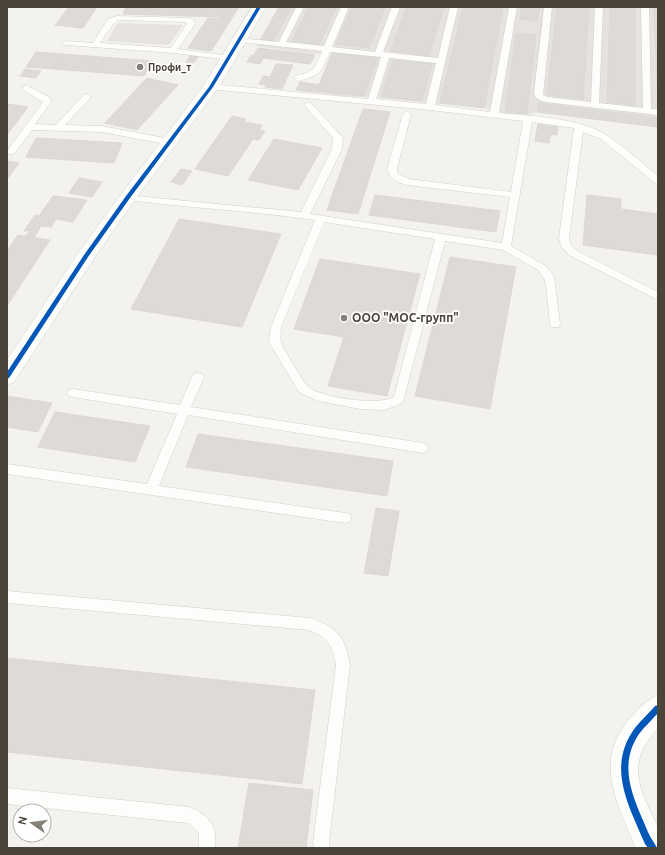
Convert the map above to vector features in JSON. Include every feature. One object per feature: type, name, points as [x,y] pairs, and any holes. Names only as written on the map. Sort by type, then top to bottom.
[{"type":"street","points":[[7,377],[86,256],[128,197],[211,87],[230,58],[259,7]]},
{"type":"street","points":[[653,848],[648,841],[627,791],[623,771],[627,750],[637,732],[658,708]]},
{"type":"lane","points":[[281,45],[300,7]]},
{"type":"lane","points":[[298,78],[311,75],[318,70],[345,7]]},
{"type":"lane","points":[[371,102],[382,54],[396,7]]},
{"type":"lane","points":[[430,107],[454,7]]},
{"type":"lane","points":[[494,114],[513,7]]},
{"type":"lane","points":[[548,7],[539,96],[544,99],[658,112]]},
{"type":"lane","points":[[595,105],[599,7]]},
{"type":"lane","points":[[645,7],[647,111]]},
{"type":"lane","points":[[95,45],[111,21],[117,18],[186,20],[191,22],[173,51]]},
{"type":"lane","points":[[240,40],[441,60]]},
{"type":"lane","points":[[66,43],[173,51],[230,58]]},
{"type":"lane","points":[[211,87],[430,107],[564,123],[578,126],[604,137],[658,181]]},
{"type":"lane","points":[[11,152],[47,102],[46,99],[26,88]]},
{"type":"lane","points":[[59,127],[87,96]]},
{"type":"lane","points":[[304,215],[337,149],[338,142],[338,138],[308,105]]},
{"type":"lane","points":[[407,114],[392,169],[393,174],[397,178],[407,182],[514,195]]},
{"type":"lane","points":[[506,247],[528,118]]},
{"type":"lane","points":[[578,126],[564,238],[566,246],[573,253],[658,296]]},
{"type":"lane","points":[[30,127],[102,129],[170,142]]},
{"type":"lane","points":[[128,197],[304,215],[506,247],[542,268],[549,277],[555,324]]},
{"type":"lane","points":[[321,218],[276,327],[275,342],[303,389],[310,394],[318,397],[370,406],[394,404],[399,399],[441,237]]},
{"type":"lane","points":[[151,490],[198,377]]},
{"type":"lane","points":[[73,393],[423,448]]},
{"type":"lane","points":[[7,469],[345,518]]},
{"type":"lane","points":[[7,597],[310,624],[329,632],[340,645],[343,665],[321,842],[322,848]]},
{"type":"lane","points":[[7,796],[189,815],[199,818],[206,830],[207,848]]},
{"type":"shaded area","points":[[279,7],[658,7],[658,127],[537,112],[527,115],[504,113],[484,108],[343,96],[296,90],[300,82],[319,84],[332,53],[313,54],[256,46]]},
{"type":"shaded area","points":[[118,23],[183,25],[169,45],[107,41]]},
{"type":"building","points":[[69,7],[97,7],[83,28],[55,25]]},
{"type":"building","points":[[126,7],[224,7],[221,17],[123,14]]},
{"type":"building","points":[[224,7],[239,7],[211,51],[188,48],[208,18],[219,19]]},
{"type":"building","points":[[279,7],[292,7],[273,41],[261,39]]},
{"type":"building","points":[[309,7],[337,7],[319,45],[292,41]]},
{"type":"building","points":[[352,7],[385,7],[369,48],[336,44]]},
{"type":"building","points":[[406,7],[444,7],[429,56],[391,51]]},
{"type":"building","points":[[463,7],[503,7],[484,108],[440,103]]},
{"type":"building","points":[[522,7],[540,7],[537,21],[520,19]]},
{"type":"building","points":[[557,7],[589,7],[583,99],[547,95]]},
{"type":"building","points":[[610,7],[635,7],[635,105],[607,102]]},
{"type":"building","points":[[654,7],[658,7],[658,98]]},
{"type":"building","points":[[516,33],[536,35],[527,114],[505,112]]},
{"type":"building","points":[[258,48],[315,55],[310,64],[263,58],[260,64],[247,62]]},
{"type":"building","points":[[36,52],[63,54],[54,69],[26,67]]},
{"type":"building","points":[[332,53],[378,58],[364,96],[296,90],[300,82],[319,85]]},
{"type":"building","points":[[63,54],[152,61],[144,76],[54,69]]},
{"type":"building","points":[[190,56],[198,57],[194,63],[186,62]]},
{"type":"building","points":[[393,60],[432,64],[422,101],[381,97]]},
{"type":"building","points":[[276,64],[293,65],[282,89],[265,87],[266,85],[259,84],[263,76],[270,77]]},
{"type":"building","points":[[25,69],[41,71],[36,78],[20,76]]},
{"type":"building","points":[[147,78],[178,85],[137,130],[105,123]]},
{"type":"building","points":[[539,103],[658,118],[658,127],[537,112]]},
{"type":"building","points":[[7,104],[28,107],[7,135]]},
{"type":"building","points":[[363,109],[390,112],[358,214],[327,210]]},
{"type":"building","points":[[232,116],[246,119],[244,122],[262,125],[259,130],[265,131],[259,140],[253,139],[228,176],[195,169]]},
{"type":"building","points":[[538,124],[558,127],[557,135],[551,134],[549,143],[535,141]]},
{"type":"building","points":[[36,138],[122,143],[114,163],[26,157]]},
{"type":"building","points":[[274,139],[322,148],[298,190],[248,180]]},
{"type":"building","points":[[7,161],[19,163],[8,178],[7,177]]},
{"type":"building","points":[[181,169],[192,171],[182,185],[171,182]]},
{"type":"building","points":[[79,178],[102,182],[92,197],[69,193]]},
{"type":"building","points":[[375,195],[500,211],[496,232],[369,215]]},
{"type":"building","points":[[587,195],[621,199],[621,209],[658,214],[658,255],[583,245]]},
{"type":"building","points":[[53,196],[87,200],[73,222],[56,219],[51,227],[41,226],[34,238],[26,237],[30,231],[24,231],[35,215],[39,216]]},
{"type":"building","points":[[179,219],[281,234],[242,327],[131,309]]},
{"type":"building","points":[[18,235],[50,240],[7,306],[7,251]]},
{"type":"building","points":[[450,257],[516,267],[490,409],[415,396]]},
{"type":"building","points":[[320,259],[420,274],[387,396],[328,386],[344,337],[294,329]]},
{"type":"building","points":[[7,396],[13,397],[7,409]]},
{"type":"building","points":[[13,397],[52,403],[38,432],[7,427],[7,409]]},
{"type":"building","points":[[55,412],[150,426],[135,462],[38,447]]},
{"type":"building","points":[[198,434],[393,461],[387,496],[186,467]]},
{"type":"building","points":[[376,508],[399,511],[388,576],[364,573]]},
{"type":"building","points":[[7,658],[315,690],[302,784],[7,752]]},
{"type":"building","points":[[249,783],[313,790],[306,848],[238,848]]},
{"type":"cycle path","points":[[7,377],[86,256],[128,197],[211,87],[259,7]]},
{"type":"cycle path","points":[[653,848],[648,841],[631,800],[626,786],[624,773],[625,759],[629,745],[637,731],[658,708]]},
{"type":"place","name":"Профи_т","points":[[140,67]]},
{"type":"place","name":"ООО \"МОС-групп\"","points":[[344,318]]}]
